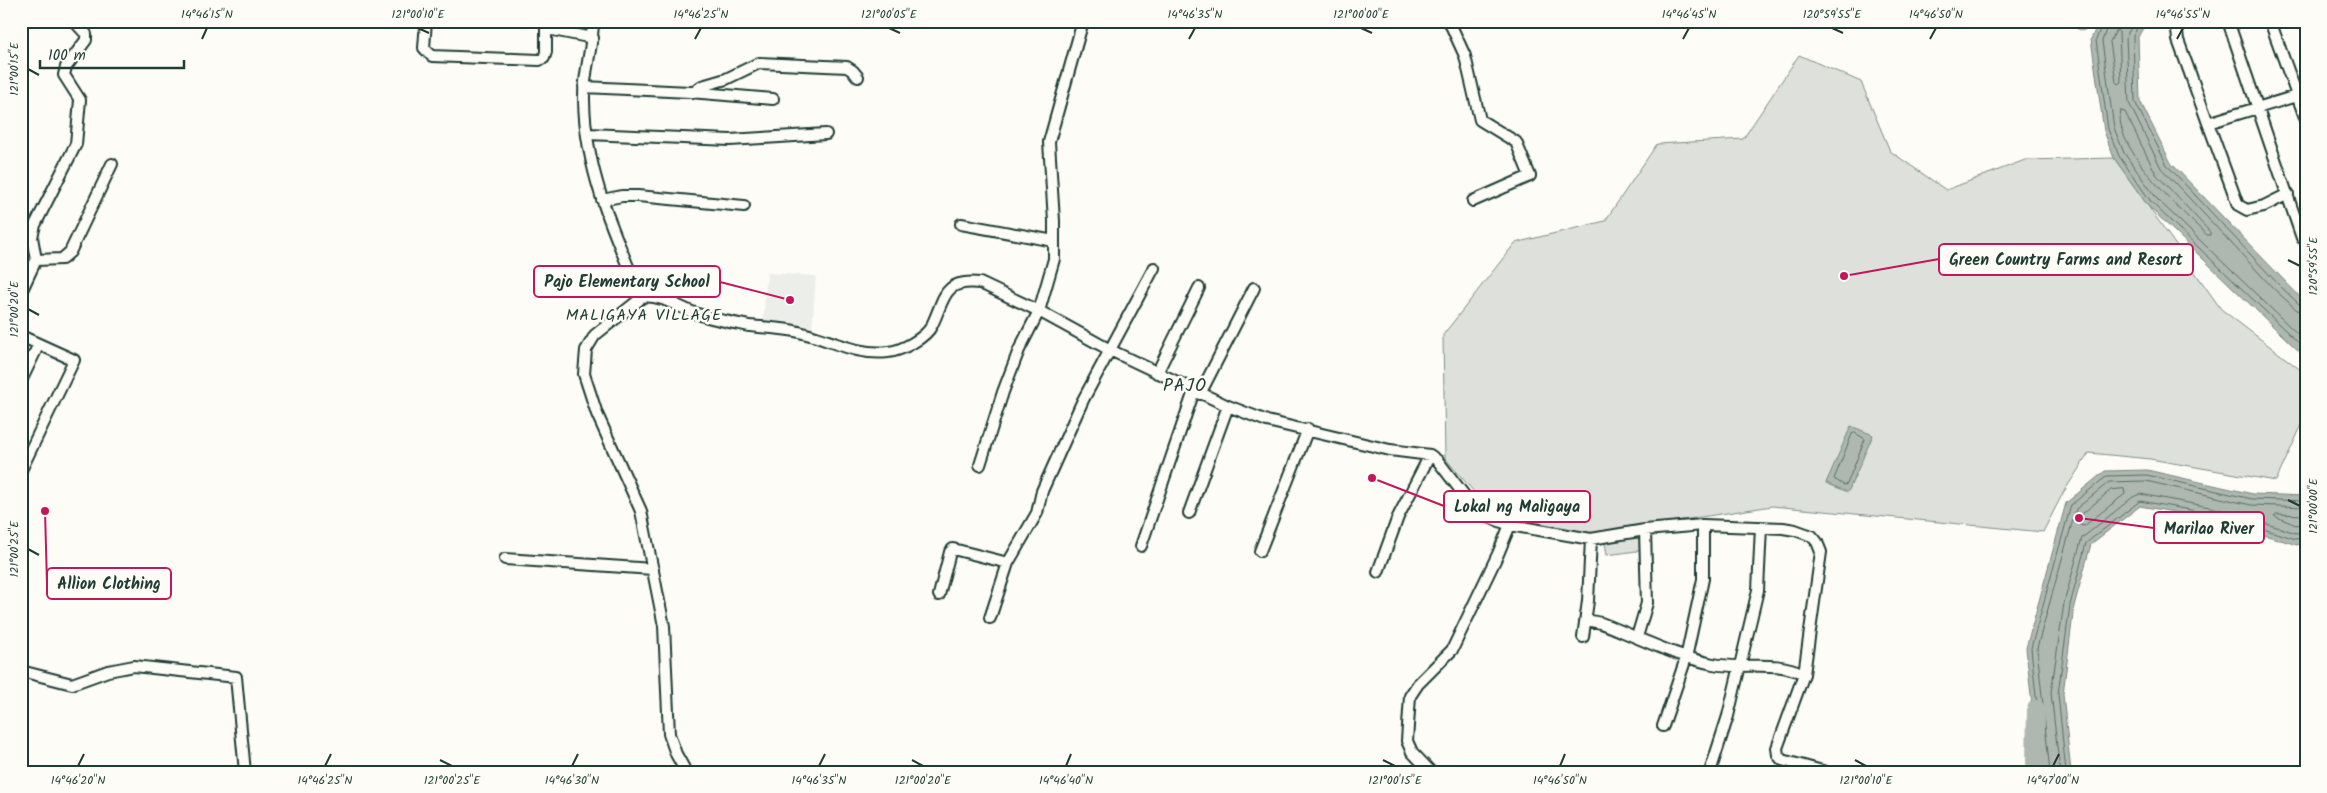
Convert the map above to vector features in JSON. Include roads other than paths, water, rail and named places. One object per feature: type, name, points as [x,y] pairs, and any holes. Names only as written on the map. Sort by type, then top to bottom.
[{"type":"street","points":[[21,292],[36,260],[32,236],[35,225],[76,144],[80,100],[64,75],[66,67],[86,40],[86,34],[74,21]]},
{"type":"street","points":[[426,21],[424,48],[432,56],[539,60],[544,58],[546,52],[546,26],[553,30],[593,38]]},
{"type":"street","points":[[593,21],[593,38],[584,87],[592,163],[612,230],[640,297]]},
{"type":"street","points":[[980,465],[1013,367],[1039,311],[1054,259],[1049,142],[1083,21]]},
{"type":"street","points":[[1449,21],[1465,56],[1480,120],[1516,142],[1530,176],[1473,201]]},
{"type":"street","points":[[2176,21],[2178,40],[2238,205],[2247,210],[2264,206],[2288,194]]},
{"type":"street","points":[[2228,21],[2302,238],[2306,236]]},
{"type":"street","points":[[2270,21],[2301,94],[2306,120]]},
{"type":"street","points":[[693,93],[702,86],[726,79],[759,63],[847,67],[853,70],[858,77]]},
{"type":"street","points":[[584,87],[774,99]]},
{"type":"street","points":[[2208,123],[2301,94]]},
{"type":"street","points":[[588,134],[730,140],[826,134]]},
{"type":"street","points":[[36,260],[62,259],[70,252],[112,164]]},
{"type":"street","points":[[602,200],[622,196],[638,196],[744,206]]},
{"type":"street","points":[[961,224],[1054,241]]},
{"type":"street","points":[[990,618],[1008,563],[1036,513],[1042,491],[1061,448],[1154,268]]},
{"type":"street","points":[[686,772],[676,754],[669,734],[664,626],[641,511],[597,414],[584,374],[586,350],[594,335],[639,300],[640,297],[654,295],[700,315],[749,326],[798,331],[867,353],[896,351],[911,344],[931,328],[946,292],[954,287],[980,284],[1039,311],[1110,350],[1197,393],[1267,421],[1308,429],[1390,450],[1430,455],[1438,460],[1478,513],[1510,525],[1590,538],[1645,530],[1704,526],[1760,526],[1795,530],[1812,536],[1821,552],[1804,674],[1777,748],[1778,755],[1782,760],[1826,772]]},
{"type":"street","points":[[1157,373],[1199,288]]},
{"type":"street","points":[[1141,546],[1197,393],[1254,288]]},
{"type":"street","points":[[21,336],[74,360],[21,470]]},
{"type":"street","points":[[21,381],[39,344]]},
{"type":"street","points":[[1189,513],[1228,406]]},
{"type":"street","points":[[1260,551],[1308,429]]},
{"type":"street","points":[[1378,572],[1398,517],[1430,455]]},
{"type":"street","points":[[1431,772],[1408,747],[1410,696],[1418,684],[1452,650],[1510,525]]},
{"type":"street","points":[[1663,726],[1686,658],[1703,579],[1704,526]]},
{"type":"street","points":[[1710,772],[1728,716],[1758,590],[1760,526]]},
{"type":"street","points":[[1637,637],[1647,603],[1645,530]]},
{"type":"street","points":[[1583,637],[1586,620],[1590,538]]},
{"type":"street","points":[[939,595],[950,552],[953,549],[1008,563]]},
{"type":"street","points":[[505,559],[653,570]]},
{"type":"street","points":[[1586,620],[1601,623],[1686,658],[1723,666],[1778,665],[1804,674]]},
{"type":"street","points":[[21,671],[72,684],[108,671],[134,666],[236,677],[245,772]]},
{"type":"water","points":[[2099,21],[2147,21],[2138,37],[2140,101],[2171,163],[2306,303],[2306,358],[2148,206],[2114,158],[2104,131],[2091,39]]},
{"type":"water","points":[[1851,426],[1873,435],[1848,492],[1826,483]]},
{"type":"water","points":[[2147,470],[2253,494],[2306,496],[2306,542],[2297,545],[2212,519],[2140,506],[2091,544],[2074,606],[2063,694],[2071,772],[2039,772],[2026,648],[2066,503],[2105,471]]},
{"type":"waterway","points":[[2036,709],[2035,763],[2040,772]]},
{"type":"place","name":"Green Country Farms and Resort","points":[[1844,276]]},
{"type":"place","name":"Pajo Elementary School","points":[[790,300]]},
{"type":"place","name":"Lokal ng Maligaya","points":[[1372,478]]},
{"type":"place","name":"Allion Clothing","points":[[45,511]]},
{"type":"place","name":"Marilao River","points":[[2079,518]]},
{"type":"district","name":"MALIGAYA VILLAGE","points":[[644,315]]},
{"type":"district","name":"PAJO","points":[[1185,386]]}]
